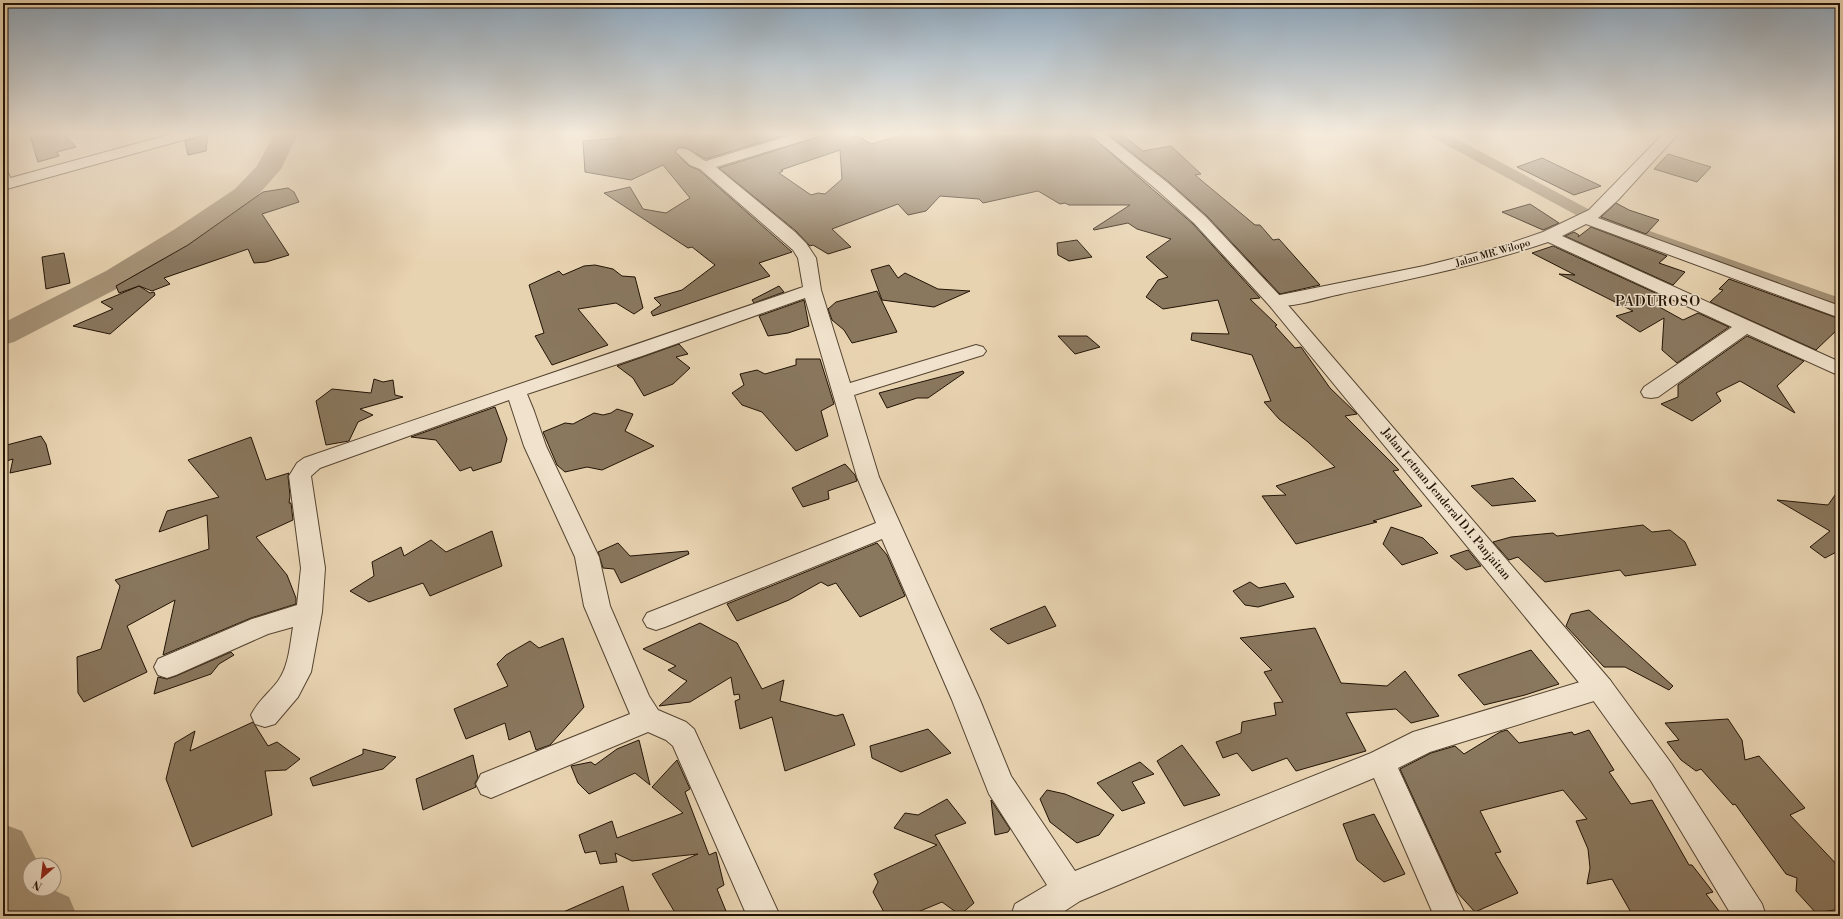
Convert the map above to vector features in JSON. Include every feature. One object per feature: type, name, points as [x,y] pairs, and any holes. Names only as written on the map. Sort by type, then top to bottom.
[{"type":"street","points":[[4,182],[31,175]]},
{"type":"street","points":[[716,175],[789,236],[800,247],[807,258],[812,290],[868,477],[966,700],[999,784],[1069,890]]},
{"type":"street","name":"Jalan Letnan Jenderal D.I. Panjaitan","points":[[1148,175],[1200,220],[1275,301],[1600,688],[1661,772],[1750,916]]},
{"type":"street","name":"Jalan MR. Wilopo","points":[[1275,301],[1301,297],[1424,271],[1505,251],[1549,236],[1590,216],[1612,197],[1632,175]]},
{"type":"street","points":[[1590,216],[1716,268],[1840,312]]},
{"type":"street","points":[[1549,236],[1840,370]]},
{"type":"street","points":[[265,714],[288,689],[298,672],[309,612],[313,568],[300,476],[304,468],[312,463],[515,391],[635,352],[812,290]]},
{"type":"street","points":[[1651,392],[1745,327]]},
{"type":"street","points":[[843,392],[976,351]]},
{"type":"street","points":[[515,391],[524,411],[535,446],[586,557],[597,606],[638,702],[648,719],[676,731],[684,738],[764,916]]},
{"type":"street","points":[[656,620],[889,527]]},
{"type":"street","points":[[167,667],[261,626],[309,612]]},
{"type":"street","points":[[1027,916],[1069,890],[1381,762],[1423,741],[1600,688]]},
{"type":"street","points":[[491,784],[648,719]]},
{"type":"street","points":[[1381,762],[1450,915]]},
{"type":"building","points":[[602,175],[642,175],[631,180]]},
{"type":"building","points":[[671,175],[705,175],[792,252],[759,263],[770,276],[653,316],[651,312],[661,305],[654,298],[682,290],[715,265],[692,247],[688,248],[604,193],[630,187],[643,209],[666,213],[690,198]]},
{"type":"building","points":[[727,175],[782,175],[811,195],[818,193],[825,194],[842,179],[842,175],[1136,175],[1193,224],[1260,298],[1250,299],[1277,325],[1275,326],[1295,348],[1301,347],[1330,388],[1357,414],[1345,416],[1399,470],[1393,471],[1422,506],[1373,521],[1377,522],[1296,544],[1262,496],[1286,495],[1276,486],[1335,467],[1308,442],[1279,419],[1264,402],[1271,401],[1252,355],[1191,340],[1192,333],[1229,334],[1218,300],[1163,309],[1146,297],[1158,280],[1168,277],[1146,257],[1171,239],[1137,229],[1128,223],[1093,229],[1130,205],[1060,204],[1038,191],[983,203],[979,199],[940,196],[926,211],[908,215],[898,204],[832,229],[851,247],[828,254],[813,245],[810,246],[796,231]]},
{"type":"building","points":[[1160,175],[1196,175],[1255,225],[1260,225],[1273,240],[1279,239],[1320,285],[1280,294],[1207,216]]},
{"type":"building","points":[[1533,175],[1578,175],[1601,186],[1574,195]]},
{"type":"building","points":[[1673,175],[1704,175],[1697,182]]},
{"type":"building","points":[[288,188],[294,192],[299,202],[262,214],[289,255],[266,262],[254,263],[248,249],[164,278],[170,284],[152,291],[139,286],[119,293],[116,286],[188,245],[263,192]]},
{"type":"building","points":[[1616,203],[1629,210],[1659,220],[1646,234],[1601,217]]},
{"type":"building","points":[[1530,204],[1559,223],[1543,230],[1502,212]]},
{"type":"building","points":[[1591,227],[1667,256],[1659,263],[1685,272],[1673,285],[1565,236],[1574,232],[1579,235],[1578,237]]},
{"type":"building","points":[[1077,240],[1092,257],[1069,261],[1058,255],[1057,243]]},
{"type":"building","points":[[1553,246],[1662,296],[1654,304],[1683,320],[1698,313],[1729,327],[1677,363],[1662,350],[1664,318],[1640,332],[1616,316],[1633,311],[1559,274],[1575,275],[1532,253]]},
{"type":"building","points":[[64,253],[70,283],[46,289],[42,257]]},
{"type":"building","points":[[595,265],[613,269],[622,276],[635,277],[643,308],[634,314],[616,303],[578,309],[608,345],[552,365],[535,336],[544,333],[529,285],[559,271],[563,275],[584,266]]},
{"type":"building","points":[[889,265],[898,278],[905,273],[938,289],[970,291],[934,307],[882,300],[871,270]]},
{"type":"building","points":[[1729,279],[1840,319],[1840,327],[1816,350],[1710,302],[1723,290],[1719,289]]},
{"type":"building","points":[[139,286],[150,293],[154,292],[155,295],[110,334],[73,326],[113,309],[101,302]]},
{"type":"building","points":[[779,286],[784,292],[754,303],[752,300]]},
{"type":"building","points":[[877,291],[897,332],[852,343],[844,330],[832,320],[828,309],[836,302]]},
{"type":"building","points":[[804,300],[809,326],[788,333],[768,336],[759,316]]},
{"type":"building","points":[[1058,336],[1087,336],[1100,347],[1075,354]]},
{"type":"building","points":[[1747,336],[1804,361],[1777,386],[1795,413],[1740,381],[1716,393],[1721,401],[1692,421],[1661,404],[1678,397],[1678,385]]},
{"type":"building","points":[[679,344],[688,354],[676,357],[690,368],[673,384],[644,396],[633,378],[617,366]]},
{"type":"building","points":[[796,359],[820,359],[834,404],[821,411],[828,436],[796,451],[762,412],[742,405],[732,393],[744,385],[740,374],[757,370],[765,374],[796,365]]},
{"type":"building","points":[[963,371],[964,373],[928,398],[917,398],[887,408],[879,393]]},
{"type":"building","points":[[374,379],[383,382],[393,380],[395,395],[403,397],[360,409],[373,415],[358,422],[349,441],[326,445],[316,401],[332,389],[371,393]]},
{"type":"building","points":[[495,407],[507,439],[501,462],[473,471],[471,467],[460,471],[436,440],[411,437]]},
{"type":"building","points":[[617,409],[633,414],[625,431],[654,446],[602,470],[587,467],[565,472],[557,465],[543,432],[565,423],[573,424],[594,413],[603,415],[611,413]]},
{"type":"building","points":[[41,436],[46,444],[51,464],[10,473],[13,459],[3,462],[3,446]]},
{"type":"building","points":[[251,437],[266,480],[289,473],[289,503],[291,503],[293,520],[256,537],[287,575],[296,598],[296,604],[251,618],[163,655],[175,600],[127,626],[147,672],[84,702],[78,693],[77,657],[101,649],[120,586],[115,580],[209,549],[207,515],[159,532],[167,511],[219,497],[188,460]]},
{"type":"building","points":[[845,464],[855,475],[857,481],[828,491],[829,499],[803,507],[792,488]]},
{"type":"building","points":[[1513,478],[1536,501],[1492,506],[1471,486]]},
{"type":"building","points":[[1840,488],[1840,550],[1825,558],[1810,547],[1830,531],[1777,500],[1828,505]]},
{"type":"building","points":[[1643,525],[1652,532],[1670,530],[1685,542],[1696,565],[1625,576],[1620,570],[1545,582],[1518,557],[1509,560],[1493,542],[1511,537],[1553,533],[1557,536]]},
{"type":"building","points":[[1391,527],[1423,538],[1438,553],[1402,565],[1383,544]]},
{"type":"building","points":[[492,531],[502,566],[430,596],[423,583],[369,602],[350,591],[374,576],[372,562],[401,547],[404,556],[431,540],[446,552]]},
{"type":"building","points":[[618,543],[630,556],[688,551],[689,554],[621,583],[614,569],[603,568],[598,552]]},
{"type":"building","points":[[877,543],[887,555],[905,596],[860,617],[836,583],[828,586],[821,582],[789,600],[737,621],[727,604]]},
{"type":"building","points":[[1468,550],[1481,566],[1466,570],[1450,556]]},
{"type":"building","points":[[1250,582],[1259,588],[1285,583],[1294,597],[1258,607],[1245,605],[1233,591]]},
{"type":"building","points":[[1045,606],[1056,626],[1008,644],[990,629]]},
{"type":"building","points":[[1589,610],[1673,686],[1669,690],[1625,667],[1604,667],[1566,626],[1571,614]]},
{"type":"building","points":[[700,623],[737,643],[762,689],[784,680],[780,701],[836,716],[843,714],[855,745],[785,771],[772,717],[740,729],[735,701],[740,699],[739,694],[734,695],[731,677],[690,702],[659,706],[687,681],[668,670],[676,666],[643,649]]},
{"type":"building","points":[[1315,628],[1341,683],[1387,686],[1405,671],[1439,716],[1411,723],[1396,709],[1346,713],[1366,751],[1296,771],[1287,758],[1252,771],[1237,753],[1223,758],[1216,742],[1241,733],[1242,722],[1276,715],[1274,703],[1283,702],[1264,672],[1272,670],[1240,638]]},
{"type":"building","points":[[563,638],[584,707],[550,745],[536,750],[530,731],[509,740],[505,723],[466,739],[454,709],[508,686],[497,664],[506,655],[530,641],[539,648]]},
{"type":"building","points":[[1531,650],[1559,684],[1525,695],[1484,705],[1458,675]]},
{"type":"building","points":[[231,652],[234,655],[219,664],[211,674],[154,694],[158,677],[167,679],[176,676]]},
{"type":"building","points":[[1728,719],[1742,740],[1745,760],[1759,756],[1805,808],[1790,815],[1840,868],[1840,909],[1816,913],[1796,891],[1797,878],[1786,874],[1735,804],[1733,805],[1701,769],[1696,771],[1681,760],[1667,742],[1679,740],[1665,723]]},
{"type":"building","points":[[253,722],[268,746],[277,742],[300,759],[286,770],[265,771],[272,815],[192,847],[166,779],[175,743],[195,731],[190,751]]},
{"type":"building","points":[[928,729],[951,753],[901,772],[872,758],[870,746]]},
{"type":"building","points":[[1507,730],[1519,743],[1572,732],[1574,735],[1589,730],[1614,770],[1609,772],[1631,804],[1652,800],[1689,865],[1692,865],[1713,892],[1706,894],[1723,916],[1633,916],[1612,879],[1587,884],[1590,868],[1588,849],[1576,821],[1587,819],[1563,790],[1480,811],[1501,852],[1495,853],[1518,893],[1475,912],[1456,891],[1400,769],[1431,753],[1455,746],[1464,754],[1500,732]]},
{"type":"building","points":[[639,740],[650,785],[635,773],[589,794],[578,783],[571,766],[591,762],[595,765],[617,749]]},
{"type":"building","points":[[1182,745],[1220,795],[1184,806],[1157,761]]},
{"type":"building","points":[[363,749],[396,757],[383,769],[313,786],[310,778],[363,754]]},
{"type":"building","points":[[473,755],[478,778],[475,783],[476,787],[423,810],[416,779]]},
{"type":"building","points":[[677,760],[690,789],[685,792],[709,855],[716,852],[724,885],[717,889],[728,916],[677,916],[652,874],[698,854],[632,861],[615,853],[617,862],[600,864],[596,851],[585,853],[579,835],[612,821],[617,838],[683,813],[652,787]]},
{"type":"building","points":[[1140,762],[1154,774],[1132,782],[1145,803],[1122,811],[1097,783]]},
{"type":"building","points":[[1047,790],[1065,794],[1114,815],[1099,835],[1077,843],[1050,822],[1040,799]]},
{"type":"building","points":[[947,799],[966,823],[935,835],[974,903],[960,915],[942,902],[908,916],[886,916],[873,892],[878,882],[874,874],[937,845],[894,828],[905,813],[918,815]]},
{"type":"building","points":[[991,800],[1010,829],[1008,832],[995,835]]},
{"type":"building","points":[[1374,814],[1405,874],[1384,882],[1357,860],[1343,824]]},
{"type":"building","points":[[623,886],[630,916],[554,916]]},
{"type":"waterway","points":[[3,335],[117,277],[185,235],[244,195],[263,175]]},
{"type":"waterway","points":[[1513,175],[1584,213],[1840,304]]},
{"type":"waterway","points":[[3,849],[35,915],[50,916]]},
{"type":"district","name":"PADUROSO","points":[[1658,302]]}]
